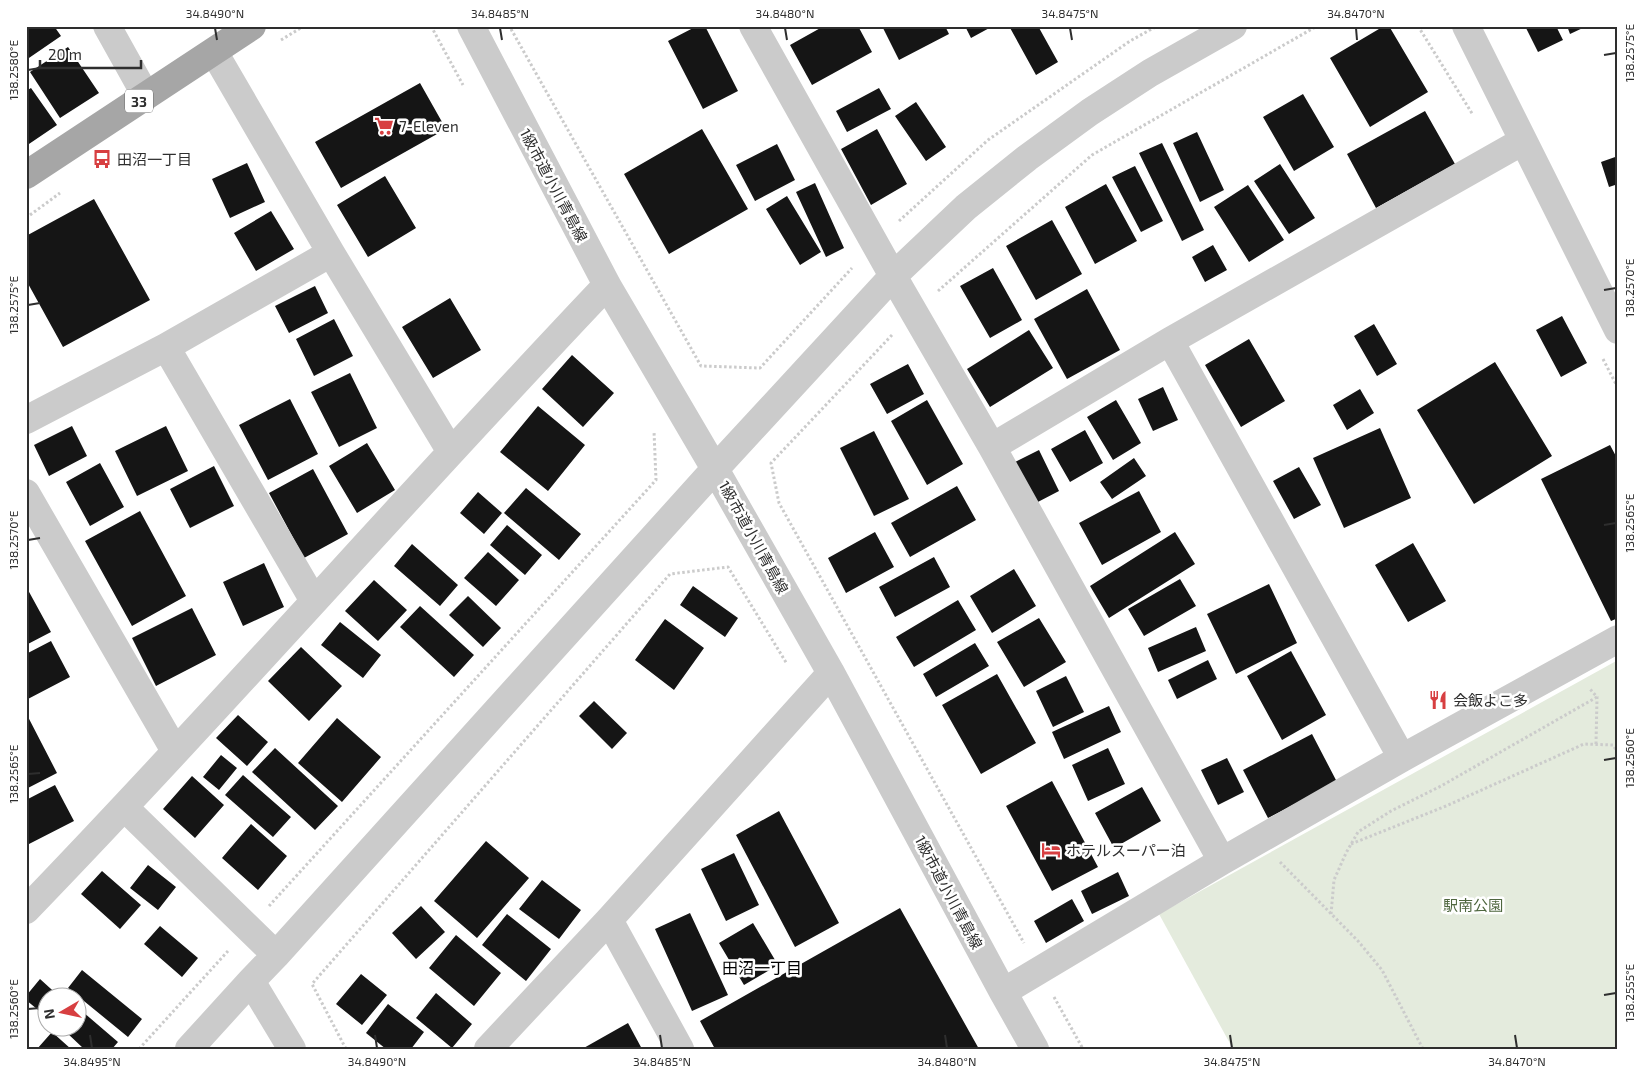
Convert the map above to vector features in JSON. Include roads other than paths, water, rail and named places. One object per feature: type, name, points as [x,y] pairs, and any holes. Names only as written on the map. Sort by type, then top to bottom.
[{"type":"main road","name":"33","points":[[26,175],[252,26]]},
{"type":"street","points":[[107,26],[146,96]]},
{"type":"street","name":"1級市道小川青島線","points":[[471,26],[607,285],[715,469],[831,673],[1035,1049]]},
{"type":"street","points":[[753,26],[893,276],[992,447],[1222,861]]},
{"type":"street","points":[[189,1049],[276,956],[715,469],[893,276],[966,207],[1027,158],[1090,112],[1150,73],[1234,26]]},
{"type":"street","points":[[1466,26],[1618,330]]},
{"type":"street","points":[[214,52],[331,253],[451,452]]},
{"type":"street","points":[[992,447],[1170,341],[1524,141]]},
{"type":"street","points":[[26,420],[166,347],[331,253]]},
{"type":"street","points":[[26,910],[125,808],[175,751],[607,285]]},
{"type":"street","points":[[1170,341],[1402,758]]},
{"type":"street","points":[[166,347],[314,601]]},
{"type":"street","points":[[26,493],[175,751]]},
{"type":"street","points":[[1003,992],[1258,840],[1618,639]]},
{"type":"street","points":[[488,1049],[609,920],[831,673]]},
{"type":"street","points":[[125,808],[276,956]]},
{"type":"street","points":[[609,920],[680,1049]]},
{"type":"street","points":[[251,981],[292,1049]]},
{"type":"place","name":"7-Eleven","points":[[384,126]]},
{"type":"place","name":"田沼一丁目","points":[[102,159]]},
{"type":"place","name":"会飯よこ多","points":[[1438,700]]},
{"type":"place","name":"ホテルスーパー泊","points":[[1051,850]]},
{"type":"district","name":"田沼一丁目","points":[[762,967]]},
{"type":"park label","name":"駅南公園","points":[[1473,905]]}]
